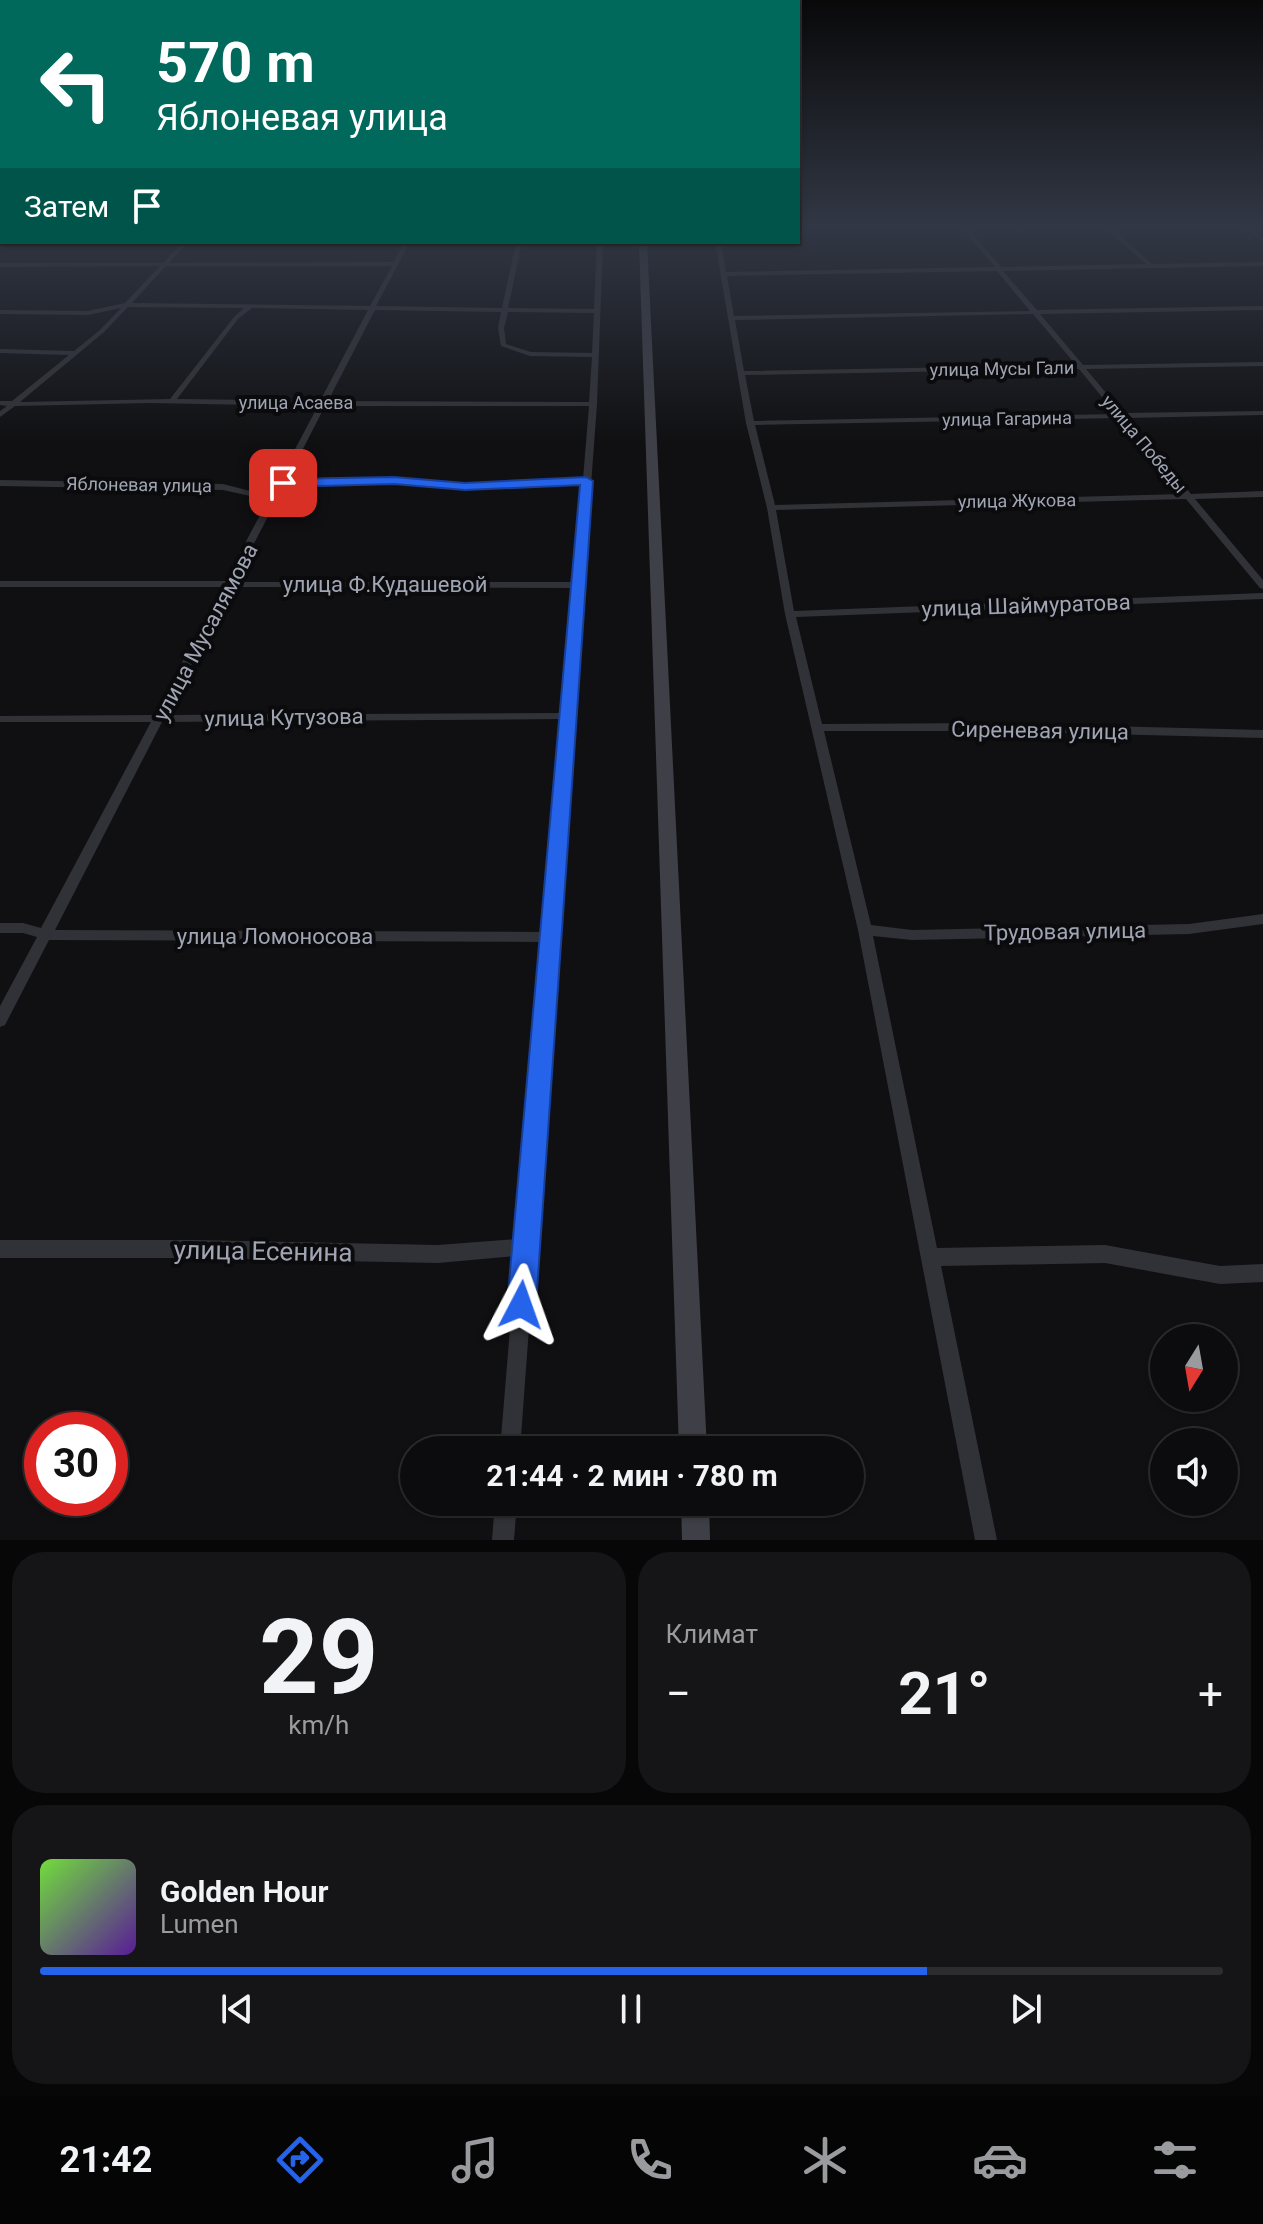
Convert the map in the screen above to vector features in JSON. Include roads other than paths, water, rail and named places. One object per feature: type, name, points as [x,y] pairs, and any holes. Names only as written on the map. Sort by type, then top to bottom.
[{"type":"main road","points":[[645,300],[692,1436]]},
{"type":"main road","points":[[695,1516],[696,1540]]},
{"type":"street","points":[[0,415],[16,405],[102,331],[132,300]]},
{"type":"street","name":"улица Мусалямова","points":[[0,1021],[378,300]]},
{"type":"street","points":[[507,300],[500,337],[503,345],[530,354],[595,355]]},
{"type":"street","points":[[511,1436],[593,404],[597,300]]},
{"type":"street","points":[[728,300],[790,614],[865,930],[986,1540]]},
{"type":"street","name":"улица Победы","points":[[1025,300],[1263,586]]},
{"type":"street","points":[[0,312],[88,313],[127,305],[597,311]]},
{"type":"street","points":[[172,401],[236,318],[250,307]]},
{"type":"street","points":[[731,318],[1263,308]]},
{"type":"street","points":[[0,351],[75,353]]},
{"type":"street","name":"улица Мусы Гали","points":[[741,373],[1263,364]]},
{"type":"street","name":"улица Асаева","points":[[0,403],[77,406],[172,401],[593,404]]},
{"type":"street","name":"улица Гагарина","points":[[750,423],[1263,413]]},
{"type":"street","points":[[283,483],[394,481],[465,486],[586,481]]},
{"type":"street","name":"Яблоневая улица","points":[[0,483],[223,487],[262,497],[276,497]]},
{"type":"street","name":"улица Жукова","points":[[771,508],[1263,494]]},
{"type":"street","name":"улица Ф.Кудашевой","points":[[0,584],[578,585]]},
{"type":"street","name":"улица Шаймуратова","points":[[790,614],[1263,596]]},
{"type":"street","name":"улица Кутузова","points":[[0,719],[568,716]]},
{"type":"street","name":"Сиреневая улица","points":[[817,728],[990,727],[1263,734]]},
{"type":"street","name":"Трудовая улица","points":[[865,930],[912,935],[1189,929],[1215,927],[1243,919],[1263,919]]},
{"type":"street","name":"улица Ломоносова","points":[[0,928],[23,928],[46,935],[550,937]]},
{"type":"street","name":"улица Есенина","points":[[0,1249],[438,1254],[526,1247]]},
{"type":"street","points":[[930,1257],[1105,1254],[1220,1275],[1263,1273]]},
{"type":"street","points":[[503,1540],[505,1516]]}]
